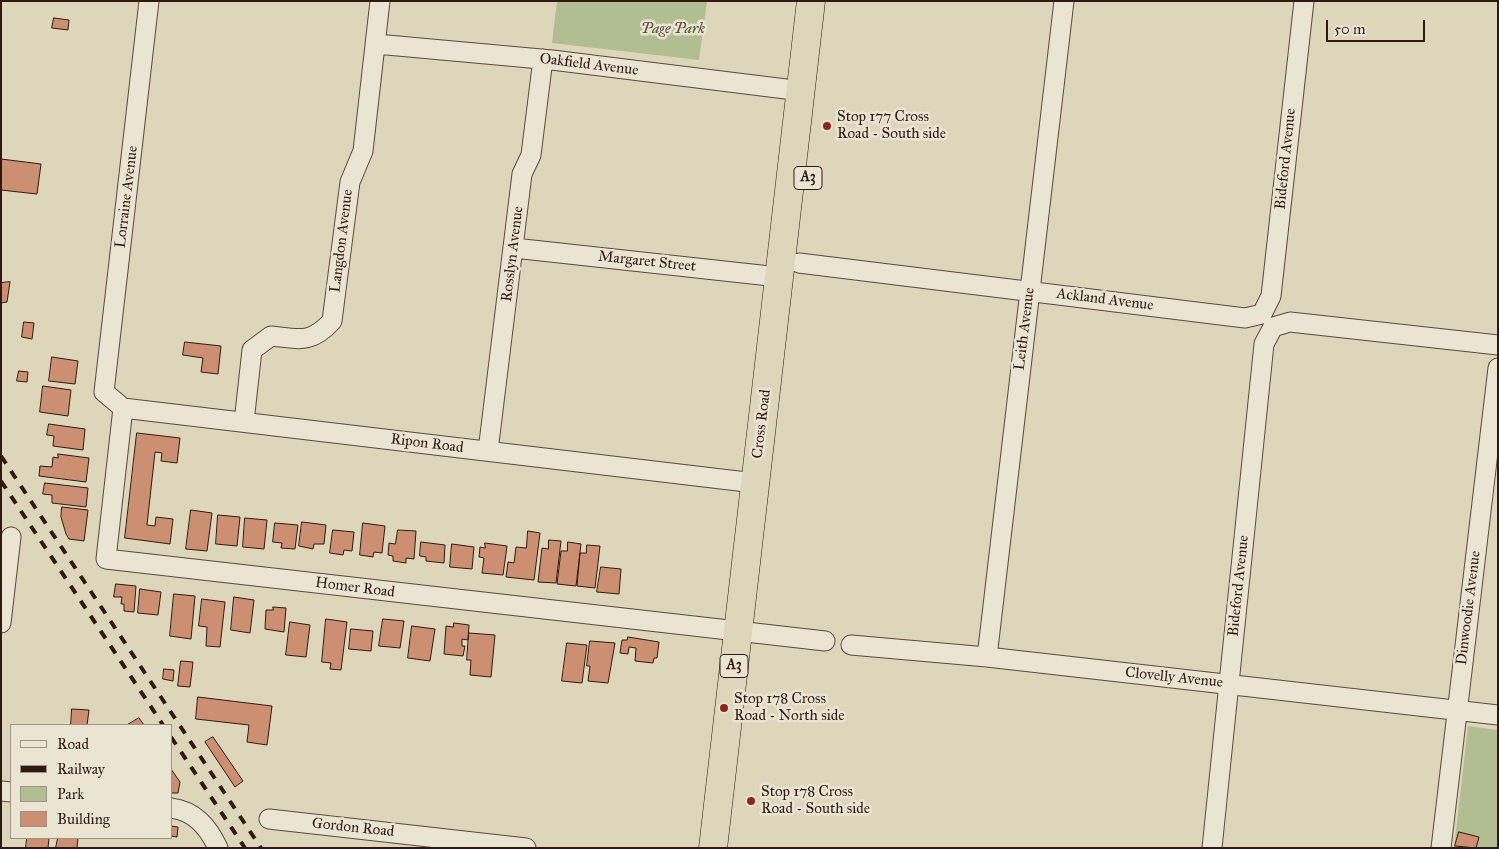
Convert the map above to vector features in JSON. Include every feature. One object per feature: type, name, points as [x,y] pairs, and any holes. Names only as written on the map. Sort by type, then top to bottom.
[{"type":"highway","name":"Cross Road","points":[[810,92],[811,1]]},
{"type":"highway","name":"Cross Road","points":[[731,848],[747,633],[810,92],[828,1]]},
{"type":"highway","name":"Cross Road","points":[[713,848],[747,633]]},
{"type":"street","name":"Lorraine Avenue","points":[[123,408],[104,392],[149,1]]},
{"type":"street","name":"Langdon Avenue","points":[[244,422],[252,350],[271,336],[306,340],[321,333],[332,320],[350,182],[363,150],[380,1]]},
{"type":"street","name":"Leith Avenue","points":[[987,657],[1064,1]]},
{"type":"street","name":"Bideford Avenue","points":[[1212,848],[1264,344],[1304,1]]},
{"type":"street","name":"Oakfield Avenue","points":[[376,44],[543,59],[810,92]]},
{"type":"street","name":"Rosslyn Avenue","points":[[488,451],[522,174],[531,155],[543,59]]},
{"type":"street","name":"Margaret Street","points":[[514,248],[789,271]]},
{"type":"street","name":"Ackland Avenue","points":[[789,271],[1030,291],[1267,321],[1498,346]]},
{"type":"street","name":"Dinwoodie Avenue","points":[[1440,848],[1498,368]]},
{"type":"street","name":"Ripon Road","points":[[123,408],[764,485]]},
{"type":"street","name":"Homer Road","points":[[123,408],[106,559],[747,633]]},
{"type":"street","points":[[1,623],[11,537]]},
{"type":"street","points":[[747,633],[825,641]]},
{"type":"street","name":"Clovelly Avenue","points":[[851,645],[987,657],[1498,715]]},
{"type":"street","points":[[172,808],[181,809],[202,821],[218,848]]},
{"type":"street","name":"Gordon Road","points":[[270,819],[526,848]]},
{"type":"green space","name":"Page Park","points":[[557,1],[707,1],[699,60],[552,43]]},
{"type":"green space","points":[[1468,726],[1498,730],[1498,848],[1454,848]]},
{"type":"building","points":[[54,18],[69,20],[68,30],[52,28]]},
{"type":"building","points":[[1,159],[41,164],[37,194],[1,190]]},
{"type":"building","points":[[10,282],[7,302],[1,303],[1,283]]},
{"type":"building","points":[[24,322],[34,323],[32,339],[22,337]]},
{"type":"building","points":[[185,342],[221,346],[218,374],[201,372],[203,358],[183,355]]},
{"type":"building","points":[[52,357],[78,361],[75,384],[49,381]]},
{"type":"building","points":[[19,371],[28,372],[27,382],[17,381]]},
{"type":"building","points":[[43,386],[71,390],[68,416],[40,412]]},
{"type":"building","points":[[49,424],[85,429],[83,450],[53,446],[54,436],[47,435]]},
{"type":"building","points":[[137,433],[180,438],[177,463],[161,461],[162,453],[155,452],[147,525],[155,526],[156,517],[173,519],[170,544],[125,538]]},
{"type":"building","points":[[58,454],[89,458],[86,482],[39,476],[40,466],[52,467],[53,457],[58,458]]},
{"type":"building","points":[[45,483],[88,488],[86,507],[52,503],[52,495],[43,494]]},
{"type":"building","points":[[62,507],[88,510],[84,541],[69,539],[61,517]]},
{"type":"building","points":[[191,510],[212,513],[207,551],[186,549]]},
{"type":"building","points":[[218,515],[240,517],[237,546],[216,544]]},
{"type":"building","points":[[245,518],[267,520],[264,549],[243,547]]},
{"type":"building","points":[[302,522],[326,525],[324,544],[314,544],[313,549],[299,546]]},
{"type":"building","points":[[275,523],[298,525],[295,549],[281,548],[282,543],[273,542]]},
{"type":"building","points":[[363,523],[385,526],[382,553],[374,552],[373,557],[360,555]]},
{"type":"building","points":[[333,530],[354,532],[352,551],[344,550],[343,555],[330,553]]},
{"type":"building","points":[[398,530],[416,531],[414,559],[406,558],[406,563],[393,561],[393,556],[388,555],[389,543],[395,544]]},
{"type":"building","points":[[528,531],[540,533],[534,580],[506,577],[508,562],[514,563],[516,547],[526,548]]},
{"type":"building","points":[[549,540],[561,541],[556,583],[538,582],[542,548],[548,549]]},
{"type":"building","points":[[421,542],[445,545],[444,563],[426,561],[426,557],[420,556]]},
{"type":"building","points":[[568,542],[581,544],[576,586],[557,584],[561,551],[567,551]]},
{"type":"building","points":[[485,543],[507,546],[503,575],[482,573],[484,558],[479,557],[480,547],[485,548]]},
{"type":"building","points":[[452,544],[474,547],[472,569],[450,567]]},
{"type":"building","points":[[587,545],[600,546],[595,588],[577,586],[580,553],[586,553]]},
{"type":"building","points":[[601,567],[621,569],[619,594],[597,592]]},
{"type":"building","points":[[116,584],[136,586],[134,612],[124,611],[124,604],[121,604],[122,597],[114,597]]},
{"type":"building","points":[[140,589],[161,592],[158,615],[138,613]]},
{"type":"building","points":[[174,594],[195,596],[191,639],[170,636]]},
{"type":"building","points":[[234,597],[254,600],[250,633],[231,630]]},
{"type":"building","points":[[202,599],[225,602],[220,647],[206,646],[207,627],[199,626]]},
{"type":"building","points":[[273,607],[286,608],[284,632],[265,629],[266,610],[273,610]]},
{"type":"building","points":[[326,619],[347,622],[341,670],[330,669],[331,663],[322,662]]},
{"type":"building","points":[[383,619],[404,621],[400,648],[379,646]]},
{"type":"building","points":[[290,622],[310,625],[306,657],[286,655]]},
{"type":"building","points":[[454,623],[469,625],[468,640],[462,639],[462,646],[465,646],[463,656],[444,654],[446,626],[453,627]]},
{"type":"building","points":[[412,626],[435,629],[430,661],[408,658]]},
{"type":"building","points":[[351,629],[373,631],[371,651],[349,649]]},
{"type":"building","points":[[469,633],[495,635],[491,677],[470,675],[471,660],[467,660]]},
{"type":"building","points":[[628,637],[659,642],[657,658],[654,658],[653,663],[635,661],[636,648],[629,647],[628,654],[620,653],[622,640],[627,640]]},
{"type":"building","points":[[590,641],[615,643],[608,683],[588,681],[590,666],[587,666]]},
{"type":"building","points":[[567,643],[587,645],[582,683],[562,681]]},
{"type":"building","points":[[181,661],[193,662],[190,687],[178,686]]},
{"type":"building","points":[[164,669],[174,670],[173,681],[163,679]]},
{"type":"building","points":[[198,697],[272,706],[267,745],[247,742],[249,725],[196,719]]},
{"type":"building","points":[[72,709],[89,710],[87,724],[71,724]]},
{"type":"building","points":[[139,718],[143,724],[129,724]]},
{"type":"building","points":[[213,737],[243,781],[235,787],[205,742]]},
{"type":"building","points":[[172,770],[180,782],[178,793],[172,793]]},
{"type":"building","points":[[172,826],[178,827],[177,837],[172,836]]},
{"type":"building","points":[[1459,832],[1479,837],[1476,848],[1455,846]]},
{"type":"building","points":[[27,839],[49,839],[48,848],[26,848]]},
{"type":"building","points":[[58,839],[78,839],[77,848],[56,848]]},
{"type":"railway","points":[[1,456],[261,848]]},
{"type":"railway","points":[[1,481],[162,724]]},
{"type":"railway","points":[[172,738],[245,848]]},
{"type":"place","name":"Stop 177 Cross Road - South side","points":[[827,126]]},
{"type":"place","name":"Stop 178 Cross Road - North side","points":[[724,708]]},
{"type":"place","name":"Stop 178 Cross Road - South side","points":[[751,801]]}]
